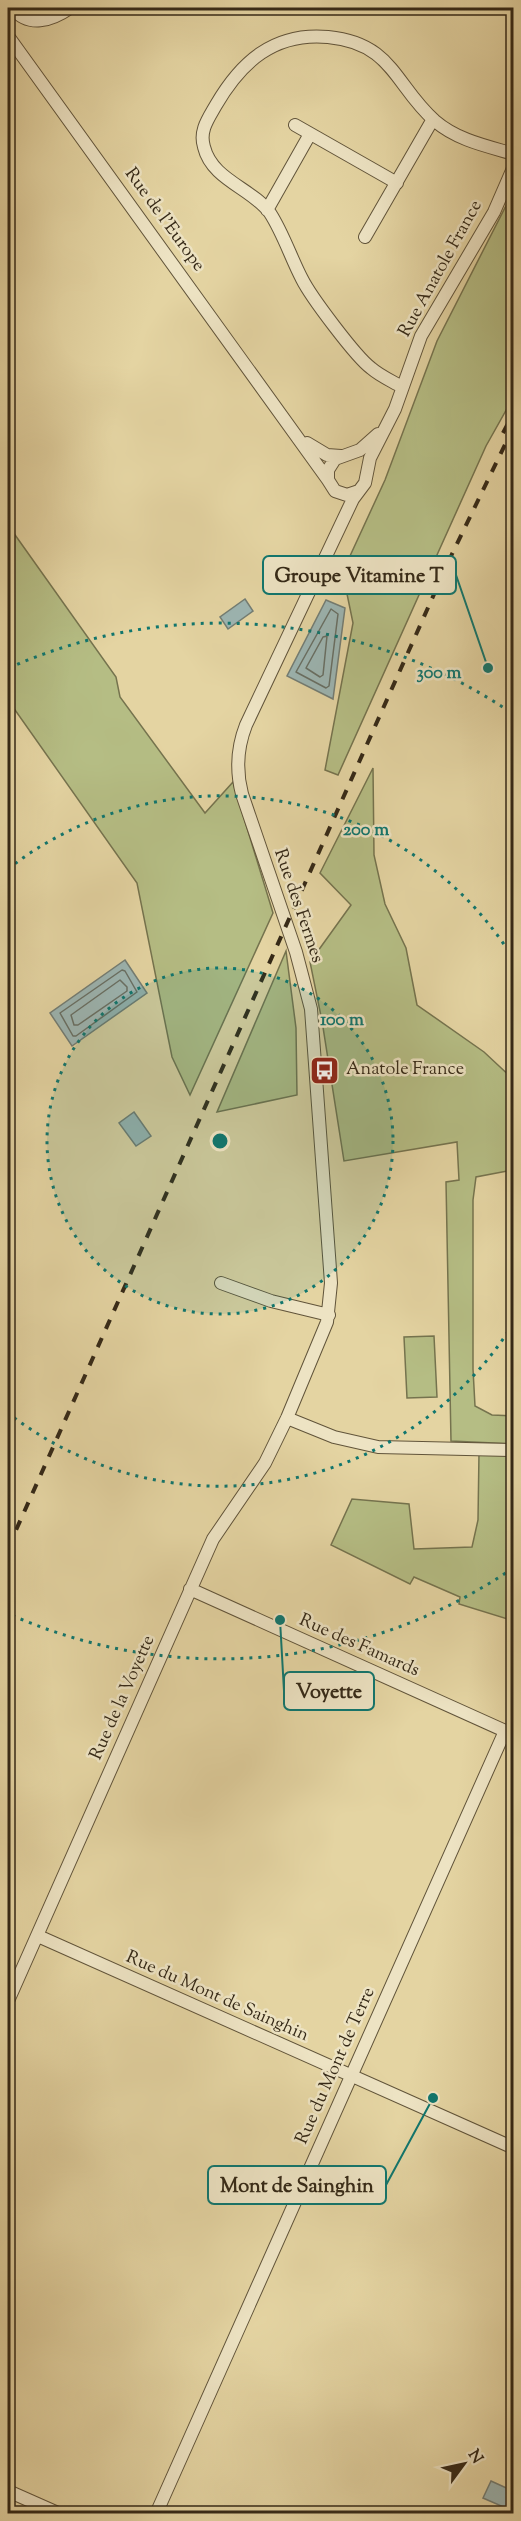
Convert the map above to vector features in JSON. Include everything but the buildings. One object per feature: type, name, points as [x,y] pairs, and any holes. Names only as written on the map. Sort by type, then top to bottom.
[{"type":"street","points":[[12,8],[29,19],[48,20],[70,8]]},
{"type":"street","name":"Rue de l'Europe","points":[[8,36],[290,427]]},
{"type":"street","points":[[402,387],[365,363],[310,292],[267,210],[215,169],[206,155],[202,141],[204,127],[230,82],[243,66],[263,51],[311,36],[335,38],[358,44],[388,63],[434,119],[460,137],[513,154]]},
{"type":"street","points":[[365,237],[434,119]]},
{"type":"street","points":[[295,125],[397,183]]},
{"type":"street","points":[[267,210],[310,134]]},
{"type":"street","name":"Rue Anatole France","points":[[367,473],[370,458],[387,424],[425,328],[494,212],[513,166]]},
{"type":"street","name":"Rue Anatole France","points":[[344,456],[366,446],[387,424]]},
{"type":"street","points":[[290,427],[319,452],[359,459],[367,473],[365,483],[359,490],[347,495],[330,484],[290,427]]},
{"type":"street","points":[[330,484],[331,464],[344,456]]},
{"type":"street","name":"Rue des Fermes","points":[[330,484],[340,505],[339,532]]},
{"type":"street","name":"Rue des Fermes","points":[[287,1418],[329,1316],[331,1283],[312,1018],[294,946],[242,794],[238,760],[246,725],[359,490]]},
{"type":"street","points":[[221,1283],[271,1301],[329,1316]]},
{"type":"street","points":[[287,1418],[334,1437],[378,1447],[513,1450]]},
{"type":"street","name":"Rue de la Voyette","points":[[8,2001],[218,1530],[265,1463],[287,1418]]},
{"type":"street","name":"Rue des Famards","points":[[190,1589],[509,1733]]},
{"type":"street","name":"Rue du Mont de Terre","points":[[156,2514],[351,2076],[509,1733]]},
{"type":"street","name":"Rue du Mont de Sainghin","points":[[38,1936],[513,2148]]},
{"type":"street","points":[[8,2491],[60,2514]]},
{"type":"green space","points":[[513,192],[513,398],[486,446],[338,775],[325,770],[353,623],[346,589],[338,582],[385,480],[437,341]]},
{"type":"green space","points":[[8,525],[116,677],[120,697],[205,813],[233,782],[273,913],[190,1095],[172,1057],[137,883],[8,700]]},
{"type":"green space","points":[[373,768],[374,855],[385,904],[406,948],[417,1005],[484,1052],[513,1079],[513,1170],[476,1177],[473,1200],[473,1369],[475,1406],[492,1415],[513,1416],[513,1444],[451,1441],[446,1182],[459,1180],[457,1142],[344,1161],[322,1021],[310,962],[351,905],[320,873]]},
{"type":"green space","points":[[286,951],[296,1028],[297,1095],[217,1112]]},
{"type":"green space","points":[[434,1336],[437,1397],[407,1398],[404,1337]]},
{"type":"green space","points":[[479,1453],[513,1454],[511,1620],[459,1604],[460,1597],[414,1577],[410,1584],[331,1545],[352,1499],[409,1504],[414,1549],[472,1547],[478,1520]]},
{"type":"water","points":[[245,599],[253,611],[228,629],[220,617]]},
{"type":"water","points":[[326,600],[345,608],[333,699],[287,676]]},
{"type":"water","points":[[125,960],[147,993],[72,1046],[50,1013]]},
{"type":"water","points":[[134,1112],[151,1136],[136,1146],[119,1123]]},
{"type":"water","points":[[491,2481],[513,2491],[513,2511],[483,2498]]},
{"type":"railway","points":[[503,433],[514,412]]},
{"type":"railway","points":[[8,1548],[452,554],[514,426]]},
{"type":"place","name":"Groupe Vitamine T","points":[[488,668]]},
{"type":"place","name":"Anatole France","points":[[325,1070]]},
{"type":"place","name":"Voyette","points":[[280,1620]]},
{"type":"place","name":"Mont de Sainghin","points":[[433,2098]]}]
